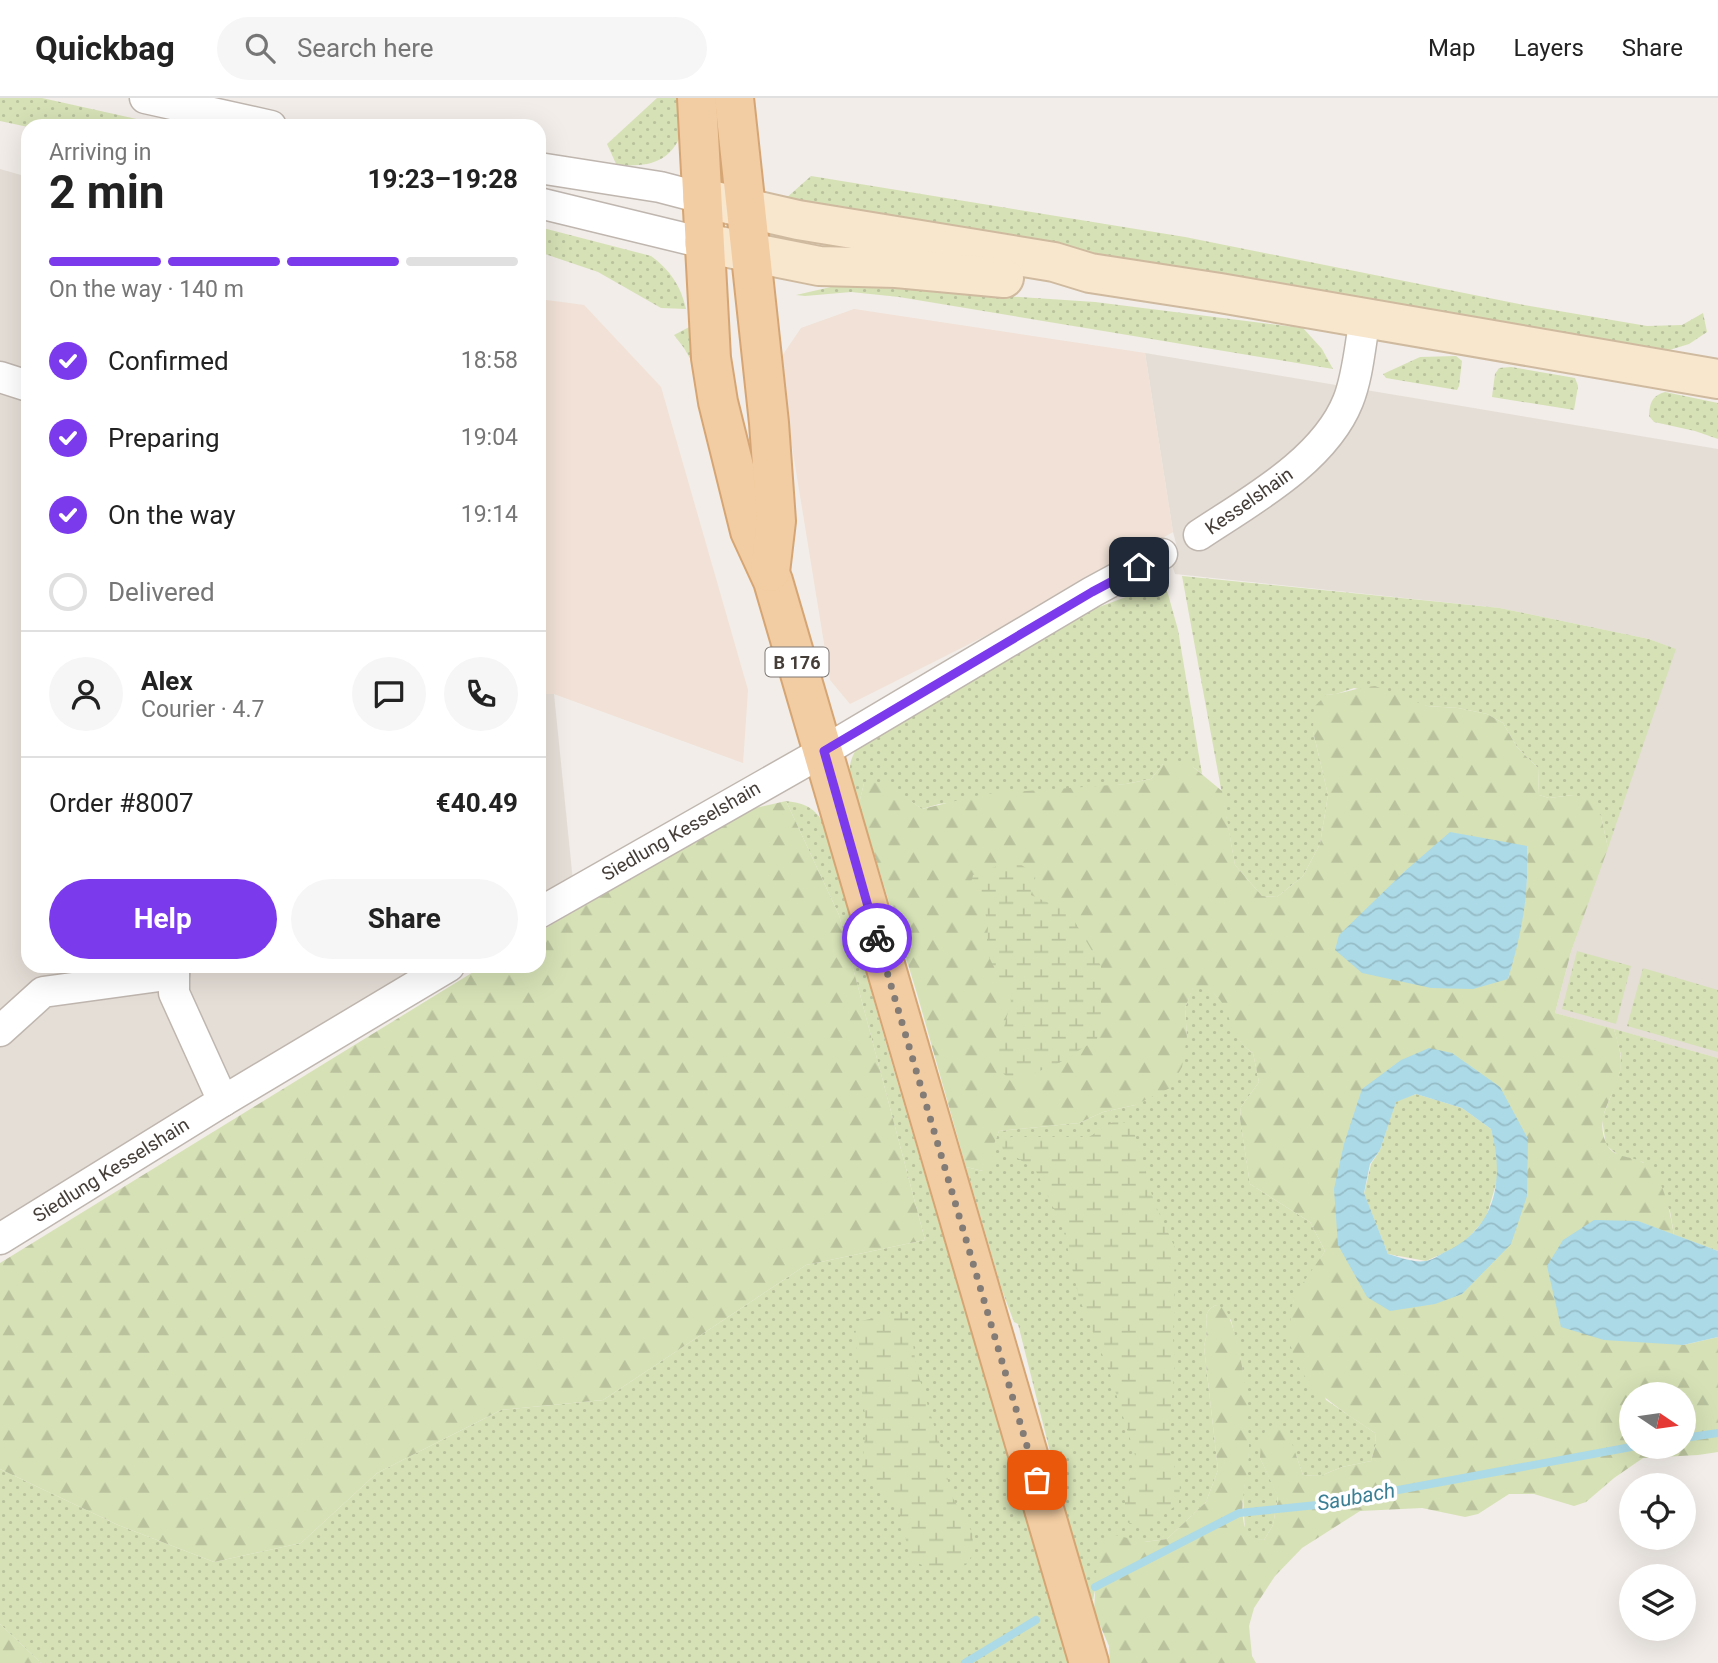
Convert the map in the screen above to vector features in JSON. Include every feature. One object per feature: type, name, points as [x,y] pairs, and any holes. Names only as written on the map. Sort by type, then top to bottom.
[{"type":"main road","name":"B 176","points":[[697,98],[711,358],[718,402],[750,531],[770,572],[824,751],[1089,1663]]},
{"type":"main road","name":"B 176","points":[[734,98],[769,423],[775,509],[770,572]]},
{"type":"main road","points":[[702,198],[798,220],[1054,262],[1090,273],[1718,379]]},
{"type":"main road","points":[[704,243],[818,266],[896,268],[1021,279],[1051,279],[1090,273]]},
{"type":"street","points":[[145,98],[240,119]]},
{"type":"street","points":[[546,170],[660,187],[702,198]]},
{"type":"street","points":[[546,205],[704,243]]},
{"type":"street","name":"Kesselshain","points":[[1199,535],[1292,474],[1337,423],[1351,391],[1366,318]]},
{"type":"street","points":[[0,377],[21,384]]},
{"type":"street","points":[[824,751],[1092,592],[1163,554]]},
{"type":"street","name":"Siedlung Kesselshain","points":[[546,909],[824,751]]},
{"type":"street","points":[[0,1031],[43,992],[156,973]]},
{"type":"street","points":[[174,973],[174,993],[223,1101]]},
{"type":"street","name":"Siedlung Kesselshain","points":[[0,1239],[437,973]]},
{"type":"shaded area","points":[[0,169],[21,175],[21,973],[411,973],[0,1224]]},
{"type":"shaded area","points":[[546,300],[584,305],[661,387],[748,690],[743,763],[554,694],[546,694]]},
{"type":"shaded area","points":[[854,309],[1145,353],[1173,532],[1011,623],[850,704],[830,680],[790,434],[782,356],[801,328]]},
{"type":"shaded area","points":[[1145,353],[1718,449],[1718,1058],[1555,1013],[1571,952],[1675,649],[1649,639],[1500,608],[1175,574],[1169,556],[1178,551]]},
{"type":"shaded area","points":[[546,693],[554,694],[573,881],[546,896]]},
{"type":"green space","points":[[0,98],[42,98],[136,119],[21,119],[21,126],[0,121]]},
{"type":"green space","points":[[657,98],[688,98],[683,128],[675,146],[661,159],[651,163],[617,166],[607,144]]},
{"type":"green space","points":[[811,176],[1185,237],[1524,305],[1647,326],[1682,325],[1703,313],[1707,332],[1689,344],[1666,351],[784,200]]},
{"type":"green space","points":[[546,229],[651,256],[674,279],[686,309],[661,308],[598,272],[546,254]]},
{"type":"green space","points":[[848,283],[882,288],[1095,302],[1303,328],[1322,349],[1333,369],[899,297],[851,292],[796,295]]},
{"type":"green space","points":[[695,324],[700,376],[674,335]]},
{"type":"green space","points":[[1456,356],[1462,361],[1457,390],[1386,378],[1383,374],[1420,357]]},
{"type":"green space","points":[[1511,367],[1575,378],[1578,386],[1574,410],[1492,397],[1495,374],[1499,368]]},
{"type":"green space","points":[[1665,392],[1718,403],[1718,439],[1654,422],[1649,416],[1651,403],[1657,395]]},
{"type":"green space","points":[[1182,576],[1500,608],[1649,639],[1676,649],[1608,848],[1601,816],[1573,795],[1549,798],[1539,795],[1538,768],[1517,747],[1503,723],[1487,714],[1458,708],[1427,706],[1354,688],[1326,695],[1313,731],[1328,795],[1320,844],[1303,876],[1277,897],[1262,896],[1235,865]]},
{"type":"green space","points":[[1152,582],[1163,583],[1178,630],[1202,774],[1193,767],[1163,764],[1151,779],[1126,784],[939,804],[922,809],[897,792],[864,783],[859,804],[850,764],[863,739],[1096,608],[1126,597]]},
{"type":"green space","points":[[1375,686],[1427,706],[1458,708],[1487,714],[1503,723],[1517,747],[1538,768],[1539,795],[1549,798],[1573,795],[1588,799],[1601,816],[1608,848],[1571,952],[1555,1013],[1614,1029],[1621,1066],[1604,1115],[1603,1133],[1613,1152],[1642,1162],[1650,1168],[1665,1194],[1674,1235],[1637,1221],[1683,1345],[1718,1337],[1718,1452],[1696,1455],[1696,1382],[1619,1382],[1619,1460],[1640,1460],[1619,1473],[1586,1502],[1574,1506],[1534,1494],[1509,1494],[1478,1514],[1465,1517],[1422,1508],[1360,1511],[1302,1548],[1275,1576],[1254,1608],[1249,1626],[1252,1656],[1256,1663],[1110,1663],[1109,1646],[1094,1611],[1098,1542],[1115,1535],[1144,1542],[1167,1539],[1206,1502],[1218,1470],[1204,1347],[1207,1315],[1212,1307],[1216,1305],[1226,1309],[1237,1342],[1244,1377],[1249,1459],[1242,1506],[1245,1528],[1250,1538],[1264,1540],[1273,1525],[1278,1497],[1260,1458],[1266,1428],[1277,1423],[1287,1429],[1303,1475],[1320,1476],[1342,1467],[1371,1461],[1376,1444],[1375,1433],[1316,1389],[1295,1360],[1290,1343],[1293,1302],[1325,1251],[1310,1222],[1250,1184],[1240,1119],[1241,1107],[1259,1082],[1253,1053],[1236,1034],[1223,1004],[1217,996],[1207,991],[1193,988],[1185,1008],[1187,1037],[1182,1067],[1170,1088],[1135,1105],[1103,1112],[1079,1123],[999,1131],[992,1150],[996,1164],[983,1171],[966,1167],[859,804],[864,783],[887,786],[922,809],[984,794],[1126,784],[1151,779],[1163,764],[1176,760],[1193,767],[1222,791],[1235,865],[1262,896],[1277,897],[1303,876],[1320,844],[1328,795],[1313,731],[1314,707],[1326,695]],"holes":[[[1527,846],[1527,881],[1517,945],[1508,979],[1383,894],[1405,871]],[[1401,1060],[1528,1139],[1462,1294],[1338,1245]]]},
{"type":"green space","points":[[786,801],[809,807],[824,824],[1069,1663],[41,1663],[0,1624],[0,1469],[118,1525],[214,1562],[301,1543],[377,1473],[501,1410],[603,1400],[806,1265],[925,1240],[839,915]]},
{"type":"green space","points":[[786,801],[839,915],[925,1240],[806,1265],[603,1400],[501,1410],[377,1473],[301,1543],[214,1562],[118,1525],[0,1469],[0,1263],[472,973],[546,973],[546,928],[747,810]]},
{"type":"green space","points":[[1014,860],[1036,875],[1031,895],[1069,912],[1101,966],[1101,1015],[1097,1039],[1059,1063],[1012,1082],[1000,1070],[999,1046],[1011,1001],[986,951],[988,928],[983,900],[971,883],[973,875]]},
{"type":"green space","points":[[1577,951],[1631,966],[1616,1024],[1562,1009]]},
{"type":"green space","points":[[1643,968],[1718,990],[1718,1052],[1627,1026]]},
{"type":"green space","points":[[1193,987],[1207,990],[1217,996],[1243,1045],[1253,1053],[1259,1082],[1241,1107],[1240,1118],[1250,1184],[1310,1222],[1325,1251],[1293,1302],[1326,1400],[1375,1433],[1376,1444],[1371,1461],[1342,1467],[1320,1476],[1303,1475],[1296,1455],[1260,1458],[1278,1496],[1273,1525],[1264,1540],[1250,1539],[1245,1530],[1243,1495],[1249,1452],[1242,1365],[1231,1320],[1216,1305],[1207,1315],[1204,1347],[1218,1470],[1206,1502],[1167,1539],[1144,1542],[1097,1580],[1093,1600],[1083,1583],[1018,1324],[1014,1322],[1002,1290],[966,1167],[983,1171],[999,1131],[1079,1123],[1103,1112],[1135,1105],[1187,1037],[1185,1008]]},
{"type":"green space","points":[[1614,1029],[1718,1058],[1718,1251],[1674,1235],[1670,1211],[1643,1162],[1620,1157],[1606,1145],[1602,1119],[1620,1072],[1621,1055]]},
{"type":"green space","points":[[1416,1094],[1462,1108],[1491,1129],[1498,1155],[1498,1177],[1486,1218],[1462,1245],[1426,1261],[1388,1254],[1364,1194],[1371,1164],[1380,1150],[1396,1101]]},
{"type":"green space","points":[[1116,1120],[1132,1125],[1154,1202],[1177,1252],[1173,1337],[1175,1363],[1168,1447],[1180,1483],[1179,1503],[1148,1527],[1125,1522],[1125,1500],[1135,1455],[1109,1371],[1079,1298],[1063,1228],[1036,1171],[1003,1150],[1001,1141],[1011,1137],[1089,1137]]},
{"type":"green space","points":[[901,1312],[910,1319],[916,1367],[944,1458],[950,1493],[973,1534],[972,1556],[966,1565],[955,1569],[933,1570],[911,1560],[896,1502],[862,1470],[866,1423],[854,1331],[861,1321]]},
{"type":"green space","points":[[0,1624],[41,1663],[0,1663]]},
{"type":"water","points":[[1450,832],[1527,846],[1523,914],[1508,979],[1473,989],[1431,988],[1362,973],[1335,950],[1339,935]]},
{"type":"water","points":[[1429,1048],[1452,1053],[1500,1087],[1528,1139],[1527,1196],[1511,1244],[1462,1294],[1435,1304],[1390,1311],[1367,1297],[1338,1245],[1334,1189],[1344,1144],[1362,1089],[1401,1060]],"holes":[[[1416,1094],[1462,1108],[1491,1129],[1497,1166],[1496,1184],[1486,1216],[1476,1230],[1462,1242],[1430,1260],[1416,1261],[1388,1254],[1364,1193],[1370,1164],[1380,1150],[1396,1102]]]},
{"type":"water","points":[[1594,1220],[1638,1221],[1718,1251],[1718,1337],[1683,1345],[1604,1340],[1561,1327],[1547,1266],[1563,1240]]},
{"type":"waterway","name":"Saubach","points":[[1696,1436],[1718,1433]]},
{"type":"waterway","name":"Saubach","points":[[1095,1587],[1239,1513],[1317,1505],[1619,1449]]},
{"type":"waterway","name":"Saubach","points":[[965,1663],[1036,1620]]},
{"type":"way so far","points":[[877,938],[1037,1480]]},
{"type":"route","points":[[877,938],[824,751],[1092,592],[1139,567]]}]
